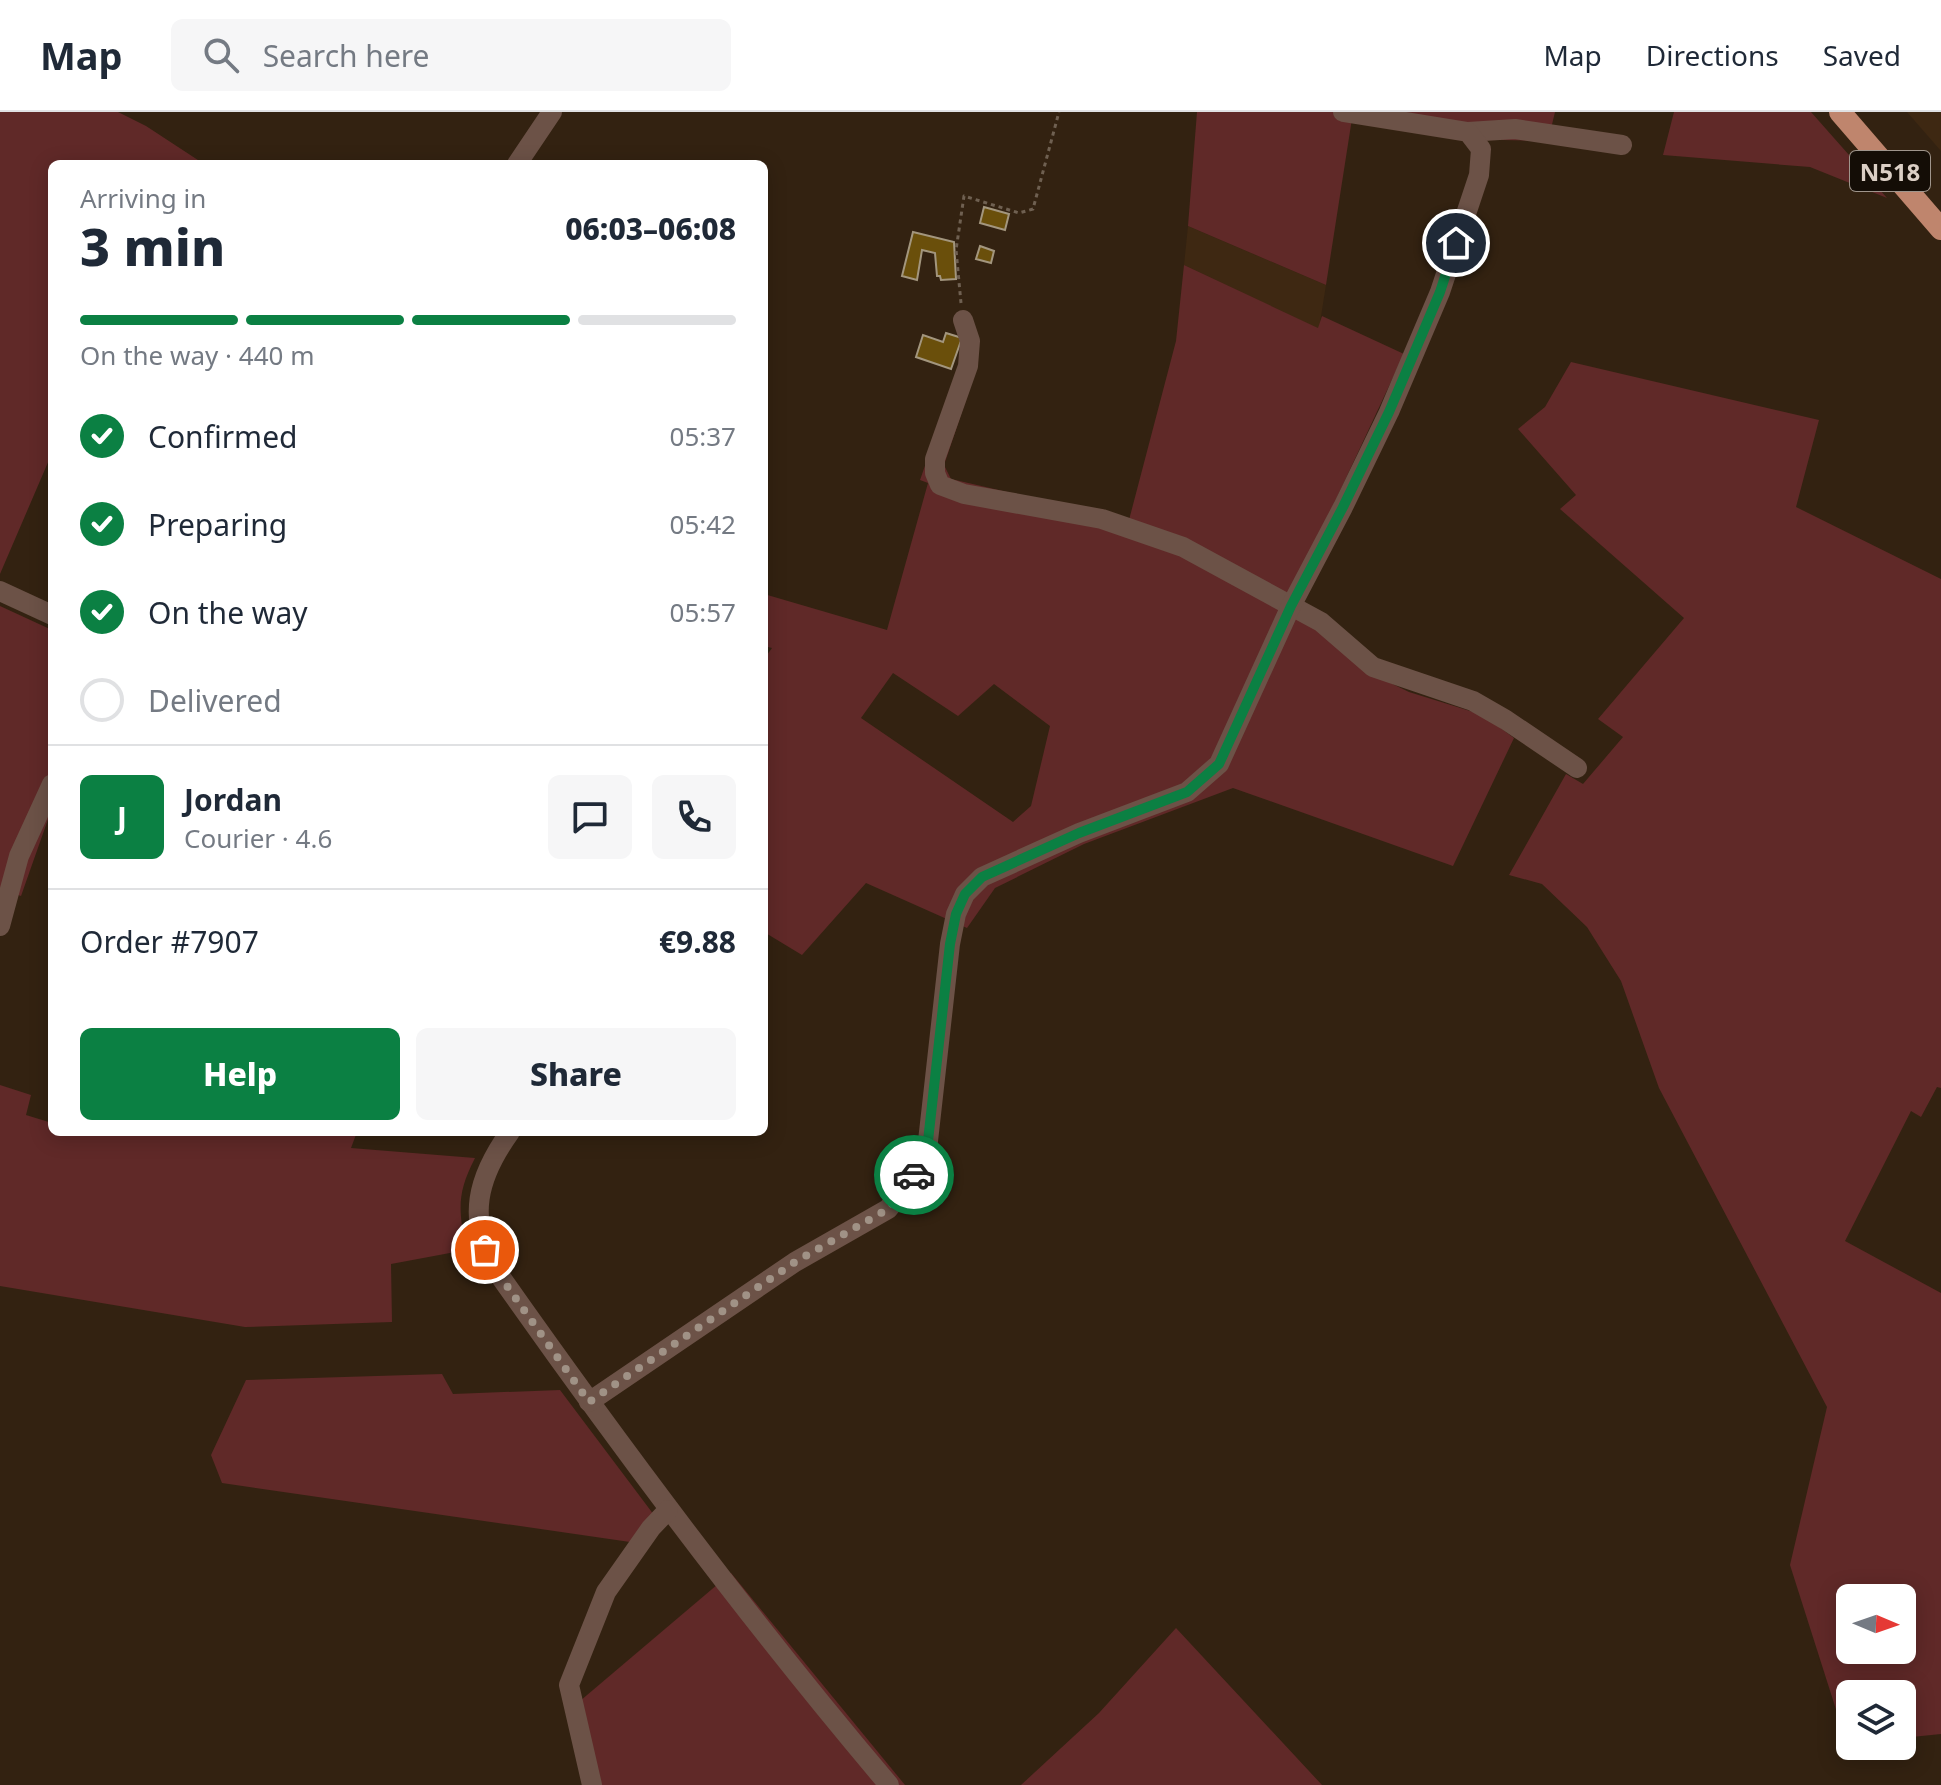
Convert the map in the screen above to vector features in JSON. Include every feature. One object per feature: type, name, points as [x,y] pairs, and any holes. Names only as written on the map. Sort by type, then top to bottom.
[{"type":"highway","name":"N518","points":[[1840,112],[1941,229]]},
{"type":"street","points":[[520,160],[552,112]]},
{"type":"street","points":[[1343,112],[1468,132],[1515,129],[1622,145]]},
{"type":"street","points":[[589,1402],[795,1262],[888,1209],[912,1180],[928,1141],[950,944],[956,914],[965,894],[982,877],[1187,792],[1219,764],[1291,606],[1389,412],[1440,292],[1479,175],[1481,149],[1468,132]]},
{"type":"street","points":[[963,320],[970,341],[968,366],[935,459],[935,473],[940,485],[964,494],[1115,523],[1183,547],[1321,622],[1373,667],[1473,701],[1577,768]]},
{"type":"street","points":[[0,591],[48,613]]},
{"type":"street","points":[[0,926],[19,856],[48,793]]},
{"type":"street","points":[[507,1136],[489,1165],[479,1194],[479,1229],[495,1269],[668,1510],[788,1665],[889,1785]]},
{"type":"street","points":[[592,1785],[569,1685],[606,1592],[651,1528],[668,1510]]},
{"type":"path","points":[[963,320],[956,250],[964,196],[1019,213],[1033,209],[1059,112]]},
{"type":"shaded area","points":[[0,112],[118,112],[146,126],[198,160],[48,160],[48,462],[0,574]]},
{"type":"shaded area","points":[[1197,112],[1353,112],[1326,285],[1188,226]]},
{"type":"shaded area","points":[[1382,112],[1555,112],[1548,141],[1503,140],[1456,124]]},
{"type":"shaded area","points":[[1674,112],[1811,112],[1887,198],[1810,167],[1663,155]]},
{"type":"shaded area","points":[[1907,112],[1941,112],[1941,151]]},
{"type":"shaded area","points":[[1188,226],[1326,285],[1319,329],[1184,265]]},
{"type":"shaded area","points":[[1184,265],[1318,328],[1322,316],[1404,354],[1324,525],[1280,607],[1318,629],[1372,674],[1409,692],[1483,715],[1514,738],[1453,866],[1233,788],[1084,844],[995,888],[967,928],[866,883],[802,955],[768,934],[768,654],[772,648],[768,647],[768,595],[887,630],[928,483],[920,480],[953,386],[969,391],[944,465],[951,479],[1129,520],[1176,341]],"holes":[[[893,673],[958,716],[994,684],[1050,726],[1031,806],[1013,822],[861,718]]]},
{"type":"shaded area","points":[[1571,362],[1819,420],[1796,507],[1941,579],[1941,1088],[1937,1087],[1921,1117],[1911,1111],[1845,1241],[1941,1293],[1941,1734],[1916,1737],[1916,1680],[1836,1680],[1836,1709],[1790,1565],[1827,1407],[1659,1088],[1621,981],[1587,927],[1542,884],[1509,875],[1566,774],[1583,784],[1623,737],[1598,719],[1684,618],[1560,509],[1576,495],[1518,429],[1545,407]]},
{"type":"shaded area","points":[[0,606],[48,628],[48,819],[21,896],[6,891],[0,908]]},
{"type":"shaded area","points":[[0,1085],[31,1095],[26,1115],[48,1122],[48,1136],[356,1136],[351,1148],[475,1158],[465,1182],[461,1203],[466,1250],[391,1264],[392,1322],[245,1327],[0,1286]]},
{"type":"shaded area","points":[[442,1374],[453,1394],[560,1390],[654,1515],[630,1542],[222,1483],[211,1455],[246,1380]]},
{"type":"shaded area","points":[[731,1573],[905,1785],[600,1785],[580,1701]]},
{"type":"shaded area","points":[[1176,1628],[1322,1785],[1021,1785],[1099,1713]]},
{"type":"building","points":[[984,207],[1009,214],[1005,230],[980,223]]},
{"type":"building","points":[[913,232],[954,242],[956,279],[941,280],[937,276],[935,253],[922,250],[917,280],[902,276]]},
{"type":"building","points":[[980,246],[994,251],[991,263],[976,259]]},
{"type":"building","points":[[946,333],[962,338],[951,369],[916,357],[923,335],[943,342]]},
{"type":"way so far","points":[[485,1250],[495,1269],[589,1402],[795,1262],[888,1209],[914,1175]]},
{"type":"route","points":[[914,1175],[928,1141],[950,944],[956,914],[965,894],[982,877],[1079,833],[1187,792],[1219,764],[1291,606],[1389,412],[1440,292],[1456,243]]}]
